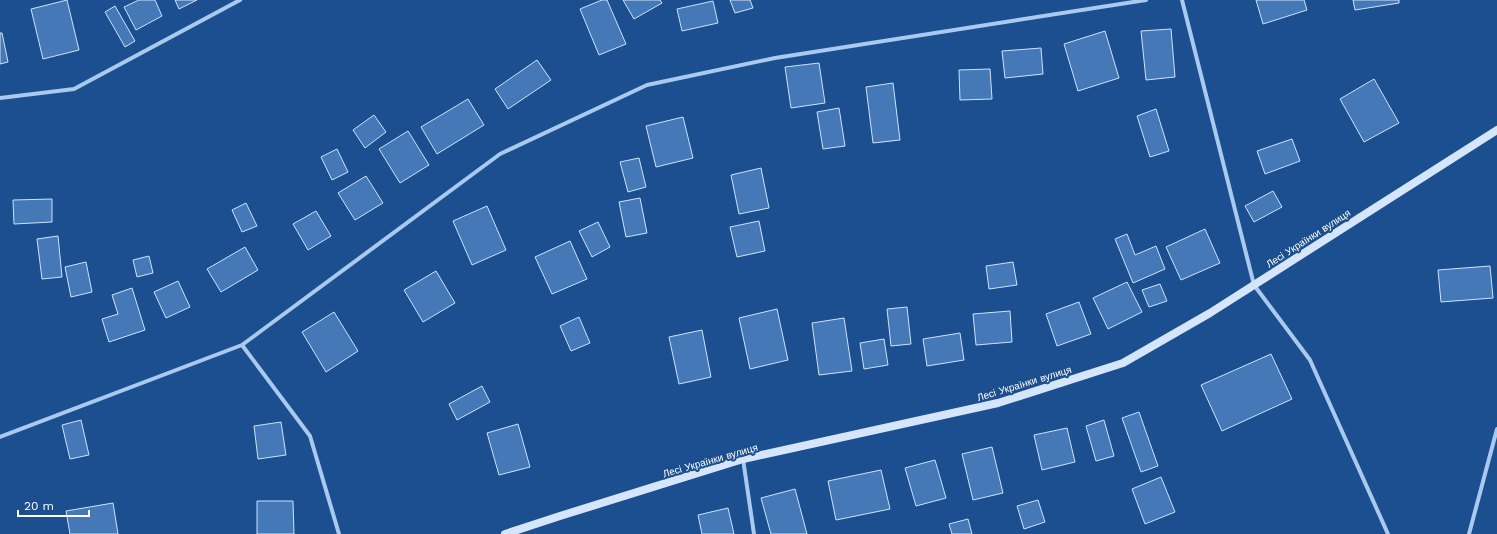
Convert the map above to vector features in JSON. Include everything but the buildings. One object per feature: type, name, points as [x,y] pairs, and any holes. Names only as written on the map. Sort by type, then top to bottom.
[{"type":"street","points":[[0,98],[74,89],[240,0]]},
{"type":"street","points":[[0,437],[242,345],[500,154],[647,85],[775,58],[1146,0]]},
{"type":"street","points":[[1182,0],[1254,284],[1310,360],[1388,534]]},
{"type":"street","name":"Лесі Українки вулиця","points":[[505,534],[743,459],[998,403],[1123,363],[1210,313],[1497,130]]},
{"type":"street","points":[[242,345],[310,436],[339,534]]},
{"type":"street","points":[[1469,534],[1497,430]]},
{"type":"street","points":[[743,459],[754,534]]}]
